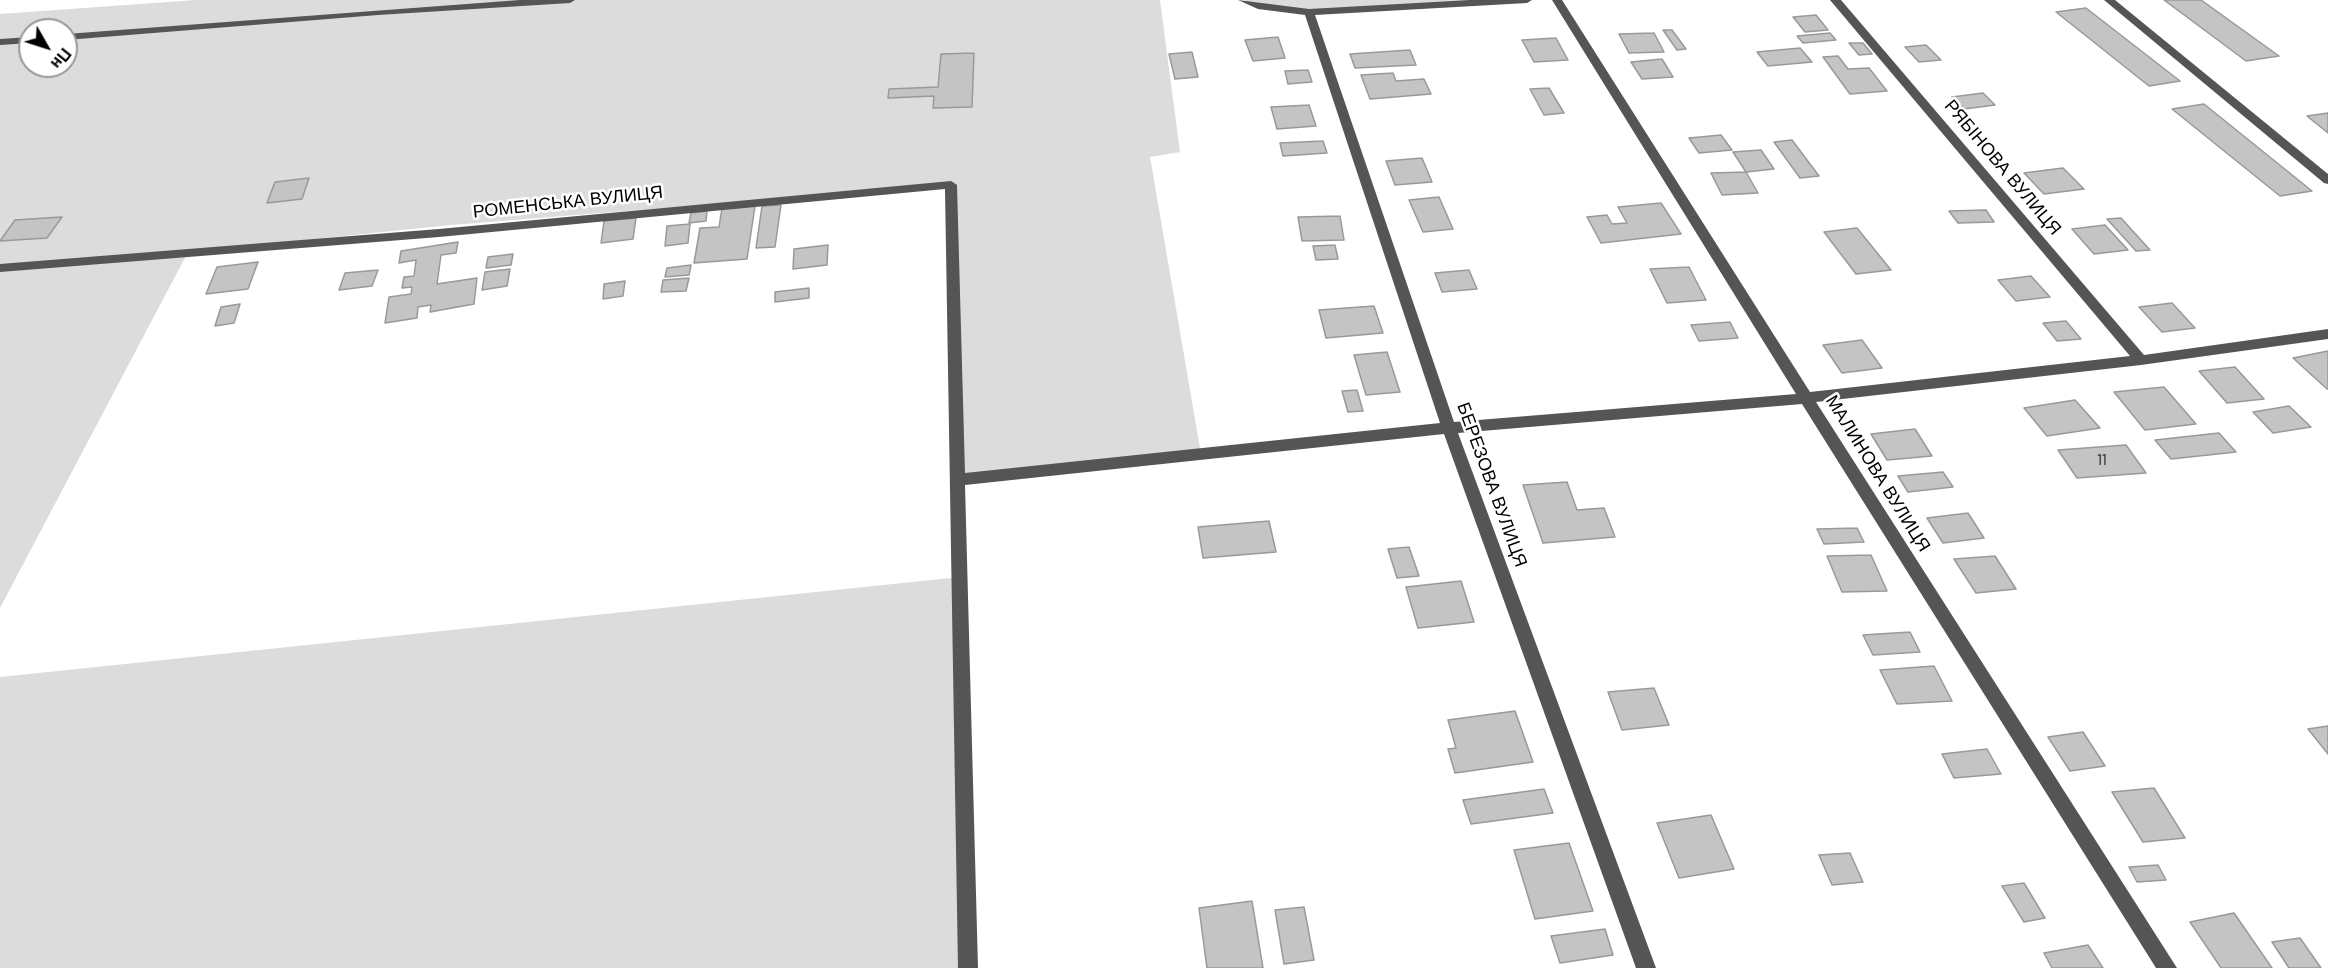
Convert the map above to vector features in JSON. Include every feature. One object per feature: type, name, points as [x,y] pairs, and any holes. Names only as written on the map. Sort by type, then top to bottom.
[{"type":"street","points":[[78,36],[378,12],[570,0]]},
{"type":"street","points":[[1243,0],[1258,6],[1309,12],[1527,0]]},
{"type":"street","name":"МАЛИНОВА ВУЛИЦЯ","points":[[1557,0],[2167,968]]},
{"type":"street","name":"РЯБІНОВА ВУЛИЦЯ","points":[[1835,0],[2140,360]]},
{"type":"street","points":[[2109,0],[2328,180]]},
{"type":"street","name":"БЕРЕЗОВА ВУЛИЦЯ","points":[[1309,12],[1449,428],[1646,968]]},
{"type":"street","points":[[0,42],[18,41]]},
{"type":"street","name":"РОМЕНСЬКА ВУЛИЦЯ","points":[[0,268],[439,233],[951,185],[968,968]]},
{"type":"street","points":[[965,479],[1449,428],[1806,398],[2140,360],[2328,334]]},
{"type":"shaded area","points":[[196,0],[1160,0],[1180,152],[1150,157],[1201,454],[965,479],[951,185],[451,225],[188,252],[0,608],[0,14]]},
{"type":"shaded area","points":[[1244,0],[1526,0],[1309,12],[1258,6]]},
{"type":"shaded area","points":[[960,577],[964,968],[0,968],[0,677]]},
{"type":"building","points":[[2164,0],[2201,0],[2279,56],[2246,61]]},
{"type":"building","points":[[2086,8],[2180,81],[2149,86],[2056,12]]},
{"type":"building","points":[[1816,15],[1828,30],[1805,32],[1793,17]]},
{"type":"building","points":[[1663,30],[1672,30],[1686,49],[1677,50]]},
{"type":"building","points":[[1654,33],[1664,52],[1629,53],[1619,34]]},
{"type":"building","points":[[1830,33],[1836,40],[1803,43],[1797,36]]},
{"type":"building","points":[[1278,37],[1285,58],[1253,61],[1245,40]]},
{"type":"building","points":[[1556,38],[1568,60],[1534,62],[1522,40]]},
{"type":"building","points":[[1849,43],[1863,43],[1872,54],[1859,55]]},
{"type":"building","points":[[1926,45],[1941,60],[1919,62],[1905,47]]},
{"type":"building","points":[[1800,48],[1812,62],[1768,66],[1757,52]]},
{"type":"building","points":[[1410,50],[1416,65],[1355,68],[1350,54]]},
{"type":"building","points":[[1192,52],[1198,77],[1175,79],[1169,54]]},
{"type":"building","points":[[974,53],[972,107],[933,108],[934,96],[888,98],[889,89],[938,87],[941,54]]},
{"type":"building","points":[[1838,56],[1848,69],[1869,68],[1887,91],[1850,94],[1823,57]]},
{"type":"building","points":[[1662,59],[1673,77],[1642,79],[1631,62]]},
{"type":"building","points":[[1308,70],[1312,82],[1288,84],[1285,71]]},
{"type":"building","points":[[1393,73],[1396,81],[1424,79],[1431,94],[1370,99],[1361,75]]},
{"type":"building","points":[[1549,88],[1564,113],[1544,115],[1530,89]]},
{"type":"building","points":[[1983,93],[1995,105],[1964,109],[1952,97]]},
{"type":"building","points":[[2204,104],[2312,191],[2280,196],[2172,109]]},
{"type":"building","points":[[1309,105],[1316,126],[1277,129],[1271,107]]},
{"type":"building","points":[[2328,113],[2328,133],[2307,116]]},
{"type":"building","points":[[1721,135],[1732,150],[1699,153],[1689,138]]},
{"type":"building","points":[[1792,140],[1819,176],[1800,178],[1774,142]]},
{"type":"building","points":[[1323,141],[1327,153],[1283,156],[1280,143]]},
{"type":"building","points":[[1761,150],[1774,169],[1746,172],[1733,152]]},
{"type":"building","points":[[1422,158],[1432,182],[1395,185],[1386,161]]},
{"type":"building","points":[[2063,168],[2084,189],[2044,194],[2024,173]]},
{"type":"building","points":[[1746,172],[1758,193],[1722,195],[1711,173]]},
{"type":"building","points":[[309,178],[302,199],[267,203],[275,182]]},
{"type":"building","points":[[1439,197],[1453,229],[1423,232],[1409,200]]},
{"type":"building","points":[[1661,203],[1681,234],[1601,243],[1587,217],[1607,215],[1612,224],[1627,223],[1618,207]]},
{"type":"building","points":[[781,205],[775,247],[756,248],[762,206]]},
{"type":"building","points":[[755,206],[747,259],[694,263],[700,228],[719,227],[722,208]]},
{"type":"building","points":[[1986,210],[1994,222],[1958,223],[1949,211]]},
{"type":"building","points":[[707,211],[706,221],[689,223],[691,213]]},
{"type":"building","points":[[1340,216],[1344,240],[1302,241],[1298,217]]},
{"type":"building","points":[[62,217],[47,238],[0,241],[15,220]]},
{"type":"building","points":[[636,218],[633,239],[601,243],[604,221]]},
{"type":"building","points":[[2121,218],[2150,250],[2136,251],[2107,219]]},
{"type":"building","points":[[690,224],[688,243],[665,246],[667,226]]},
{"type":"building","points":[[2105,225],[2128,250],[2094,254],[2072,229]]},
{"type":"building","points":[[1857,228],[1891,270],[1856,274],[1824,232]]},
{"type":"building","points":[[458,242],[456,253],[441,255],[437,284],[477,278],[474,304],[430,312],[431,305],[418,307],[417,318],[385,323],[389,297],[411,294],[412,287],[402,288],[404,277],[414,276],[416,260],[399,263],[401,251]]},
{"type":"building","points":[[828,245],[827,265],[793,269],[794,249]]},
{"type":"building","points":[[1335,245],[1338,259],[1316,260],[1313,246]]},
{"type":"building","points":[[513,254],[511,265],[486,268],[488,257]]},
{"type":"building","points":[[258,262],[248,289],[206,294],[217,267]]},
{"type":"building","points":[[691,265],[689,275],[665,277],[667,268]]},
{"type":"building","points":[[1689,267],[1706,300],[1667,303],[1650,269]]},
{"type":"building","points":[[510,269],[507,286],[482,290],[485,272]]},
{"type":"building","points":[[378,270],[372,286],[339,290],[345,273]]},
{"type":"building","points":[[1469,270],[1477,289],[1442,292],[1435,273]]},
{"type":"building","points":[[2031,276],[2050,297],[2016,301],[1998,280]]},
{"type":"building","points":[[689,278],[686,291],[661,292],[663,280]]},
{"type":"building","points":[[625,281],[623,296],[603,299],[604,284]]},
{"type":"building","points":[[809,288],[809,298],[775,302],[775,292]]},
{"type":"building","points":[[2172,303],[2195,328],[2162,332],[2139,307]]},
{"type":"building","points":[[240,304],[234,323],[215,326],[221,307]]},
{"type":"building","points":[[1374,306],[1383,333],[1326,338],[1319,310]]},
{"type":"building","points":[[2066,321],[2081,339],[2057,341],[2043,323]]},
{"type":"building","points":[[1730,322],[1738,338],[1699,341],[1691,325]]},
{"type":"building","points":[[1862,340],[1882,368],[1842,373],[1823,345]]},
{"type":"building","points":[[2328,351],[2328,389],[2327,389],[2293,358]]},
{"type":"building","points":[[1387,352],[1400,392],[1366,395],[1354,355]]},
{"type":"building","points":[[2235,367],[2264,399],[2227,403],[2199,371]]},
{"type":"building","points":[[2164,387],[2196,424],[2145,430],[2114,392]]},
{"type":"building","points":[[1357,390],[1363,411],[1348,412],[1342,391]]},
{"type":"building","points":[[2075,400],[2100,428],[2047,436],[2024,408]]},
{"type":"building","points":[[2289,406],[2311,427],[2273,433],[2253,412]]},
{"type":"building","points":[[1915,429],[1932,456],[1887,460],[1871,434]]},
{"type":"building","points":[[2219,433],[2236,452],[2171,459],[2155,440]]},
{"type":"building","points":[[2126,445],[2146,473],[2077,478],[2058,450]]},
{"type":"building","points":[[1943,472],[1953,487],[1908,492],[1898,476]]},
{"type":"building","points":[[1567,482],[1577,510],[1604,508],[1615,537],[1543,543],[1523,485]]},
{"type":"building","points":[[1968,513],[1984,538],[1943,543],[1927,518]]},
{"type":"building","points":[[1269,521],[1276,552],[1203,558],[1198,527]]},
{"type":"building","points":[[1857,528],[1864,542],[1824,544],[1817,529]]},
{"type":"building","points":[[1409,547],[1419,576],[1397,578],[1388,549]]},
{"type":"building","points":[[1871,555],[1887,591],[1842,592],[1827,556]]},
{"type":"building","points":[[1995,556],[2016,589],[1976,593],[1954,559]]},
{"type":"building","points":[[1461,581],[1474,622],[1418,628],[1406,587]]},
{"type":"building","points":[[1910,632],[1920,652],[1873,655],[1863,635]]},
{"type":"building","points":[[1934,666],[1952,701],[1897,704],[1880,670]]},
{"type":"building","points":[[1654,688],[1669,725],[1622,730],[1608,692]]},
{"type":"building","points":[[1515,711],[1533,762],[1455,773],[1448,749],[1456,748],[1448,720]]},
{"type":"building","points":[[2328,726],[2328,754],[2308,729]]},
{"type":"building","points":[[2083,732],[2105,766],[2070,771],[2048,737]]},
{"type":"building","points":[[1987,749],[2001,774],[1954,778],[1942,754]]},
{"type":"building","points":[[2154,788],[2185,838],[2143,842],[2112,792]]},
{"type":"building","points":[[1544,789],[1553,813],[1471,824],[1463,800]]},
{"type":"building","points":[[1711,815],[1734,869],[1679,878],[1657,823]]},
{"type":"building","points":[[1569,843],[1593,911],[1535,919],[1514,850]]},
{"type":"building","points":[[1850,853],[1863,882],[1832,885],[1819,855]]},
{"type":"building","points":[[2158,865],[2166,880],[2137,882],[2129,867]]},
{"type":"building","points":[[2024,883],[2045,918],[2024,922],[2002,886]]},
{"type":"building","points":[[1252,901],[1263,968],[1207,968],[1199,908]]},
{"type":"building","points":[[1304,907],[1314,960],[1284,964],[1275,910]]},
{"type":"building","points":[[2234,913],[2272,968],[2221,968],[2190,922]]},
{"type":"building","points":[[1605,929],[1613,955],[1560,963],[1551,936]]},
{"type":"building","points":[[2300,938],[2321,968],[2289,968],[2272,942]]},
{"type":"building","points":[[2088,945],[2103,968],[2052,968],[2044,953]]}]
